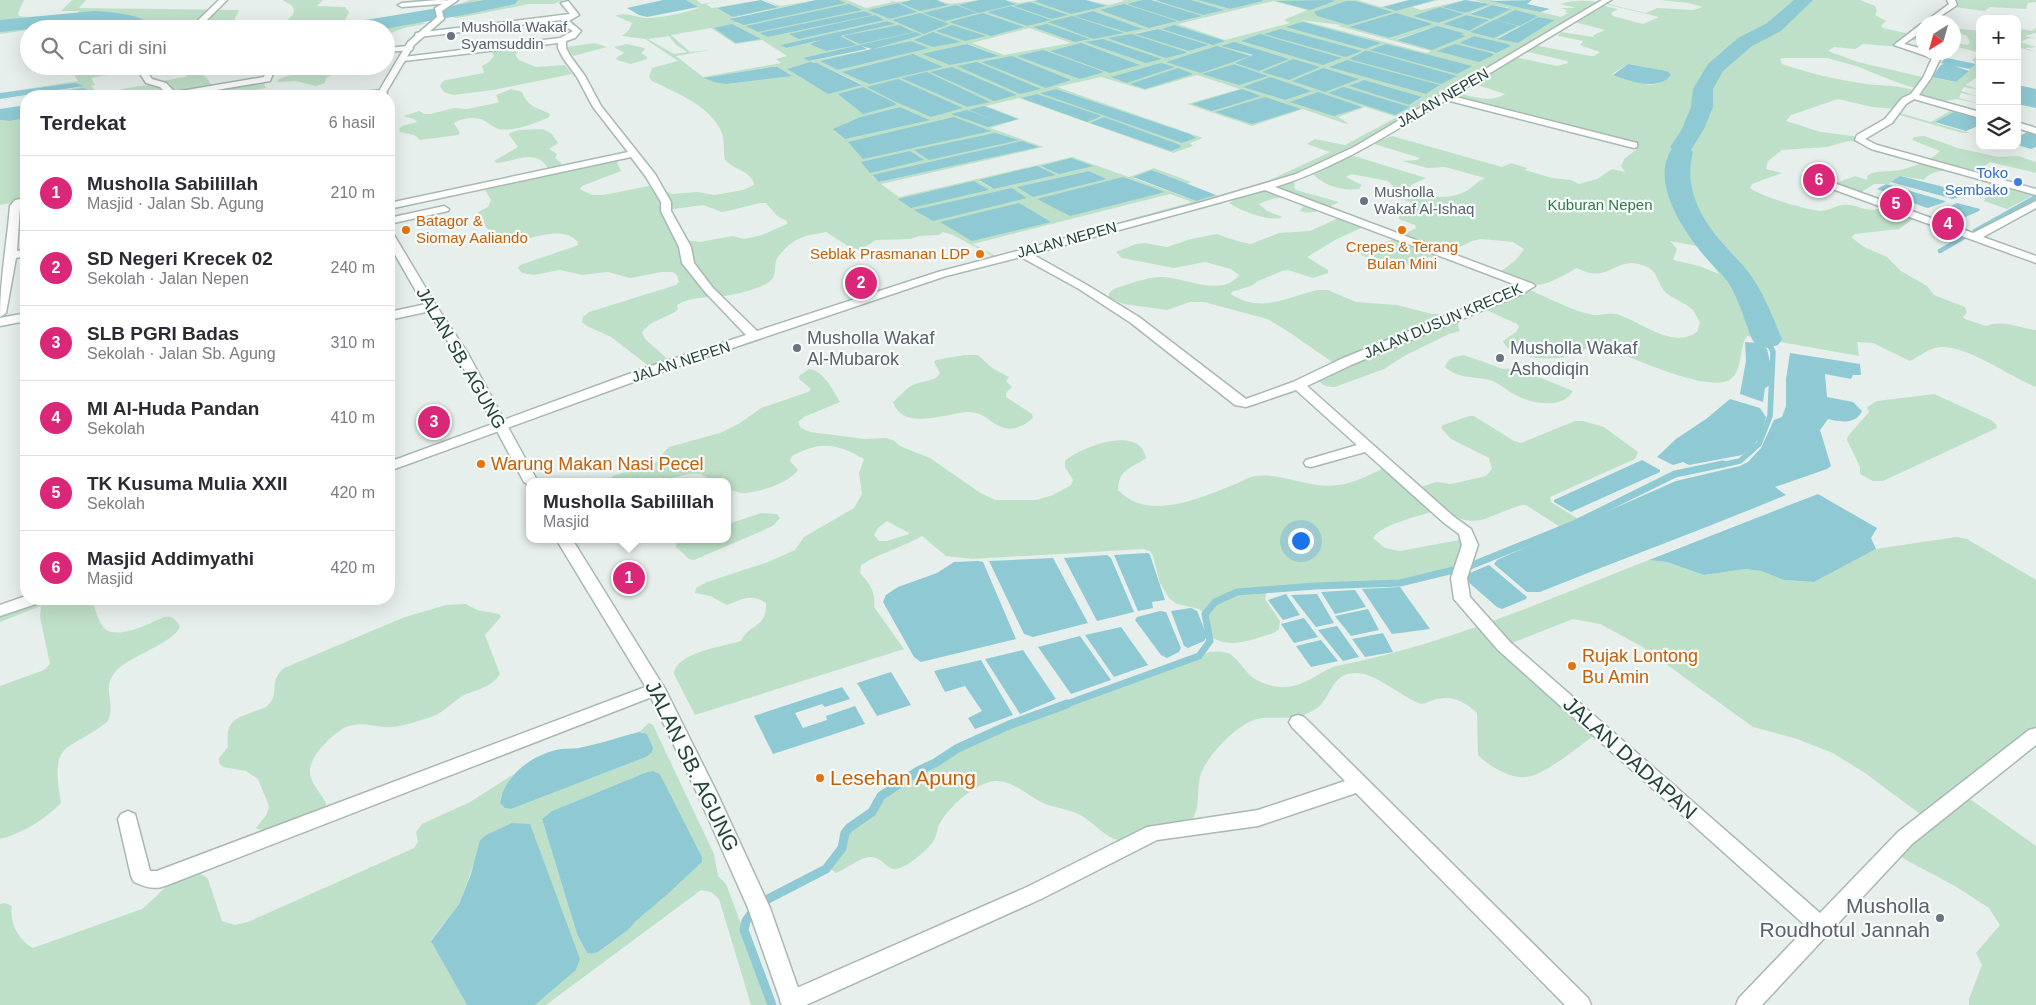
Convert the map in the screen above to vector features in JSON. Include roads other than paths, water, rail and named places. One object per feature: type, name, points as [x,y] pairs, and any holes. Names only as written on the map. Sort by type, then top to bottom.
[{"type":"street","points":[[202,20],[222,0]]},
{"type":"street","points":[[402,5],[454,0]]},
{"type":"street","points":[[395,73],[419,35],[454,0]]},
{"type":"street","name":"JALAN NEPEN","points":[[395,465],[653,370],[942,274],[1266,187],[1300,176],[1357,149],[1607,0]]},
{"type":"street","points":[[1939,15],[1954,5],[1951,0]]},
{"type":"street","points":[[404,59],[562,40],[576,33],[576,28],[567,24],[564,20],[575,15],[565,3]]},
{"type":"street","points":[[419,35],[572,16]]},
{"type":"street","points":[[1916,32],[1898,45],[1916,50]]},
{"type":"street","points":[[562,40],[562,48],[567,58],[581,76],[597,107],[650,176],[666,202],[666,210],[684,247],[688,263],[709,290],[755,337]]},
{"type":"street","points":[[395,49],[409,48]]},
{"type":"street","points":[[1936,60],[1927,78],[1914,96],[1906,99],[1898,108],[1896,115],[1889,121],[1860,137],[1860,140],[1874,147],[2036,192]]},
{"type":"street","points":[[145,75],[149,81],[161,85],[168,90]]},
{"type":"street","points":[[205,90],[267,80],[269,75]]},
{"type":"street","points":[[384,90],[393,75]]},
{"type":"street","points":[[1914,96],[1976,114]]},
{"type":"street","points":[[1446,97],[1634,146]]},
{"type":"street","points":[[2021,126],[2036,131]]},
{"type":"street","points":[[395,205],[634,154]]},
{"type":"street","points":[[1832,185],[1903,213],[1976,236],[2036,260]]},
{"type":"street","name":"JALAN DUSUN KRECEK","points":[[1266,187],[1529,286],[1346,362],[1298,385]]},
{"type":"street","points":[[0,314],[11,256],[15,206],[20,202]]},
{"type":"street","points":[[1976,236],[2036,204]]},
{"type":"street","points":[[395,220],[444,209]]},
{"type":"street","name":"JALAN SB. AGUNG","points":[[395,245],[461,352],[529,478]]},
{"type":"street","points":[[1021,252],[1083,287],[1135,320],[1240,402],[1246,403],[1298,385],[1367,447]]},
{"type":"street","points":[[11,256],[20,254]]},
{"type":"street","points":[[395,315],[432,307]]},
{"type":"street","points":[[0,322],[20,318]]},
{"type":"street","points":[[1311,463],[1367,447]]},
{"type":"street","name":"JALAN DADAPAN","points":[[1367,447],[1448,519],[1466,532],[1470,545],[1460,570],[1460,593],[1462,599],[1504,646],[1821,927]]},
{"type":"street","name":"JALAN SB. AGUNG","points":[[566,543],[656,689],[759,908],[792,1003]]},
{"type":"street","points":[[0,611],[20,604]]},
{"type":"street","points":[[128,819],[141,876],[158,880],[656,689]]},
{"type":"street","points":[[1298,722],[1580,1005]]},
{"type":"street","points":[[1747,1005],[1904,838],[1963,794],[2036,735]]},
{"type":"street","points":[[792,1003],[1034,894],[1065,876],[1154,833],[1258,818],[1360,784]]},
{"type":"water","points":[[663,0],[686,0],[698,7],[647,17],[627,8]]},
{"type":"water","points":[[761,0],[778,7],[733,17],[717,8]]},
{"type":"water","points":[[816,0],[839,0],[846,3],[744,25],[730,19]]},
{"type":"water","points":[[912,0],[937,0],[948,5],[920,11],[900,3]]},
{"type":"water","points":[[979,0],[1005,0],[1016,4],[979,13],[958,5]]},
{"type":"water","points":[[1086,0],[1106,6],[1071,14],[1034,1]]},
{"type":"water","points":[[1151,0],[1202,16],[1180,21],[1127,4]]},
{"type":"water","points":[[1155,0],[1191,0],[1224,10],[1203,15]]},
{"type":"water","points":[[1198,0],[1261,0],[1263,1],[1230,9]]},
{"type":"water","points":[[1409,0],[1435,0],[1396,11],[1383,7]]},
{"type":"water","points":[[1465,0],[1490,4],[1465,13],[1442,7]]},
{"type":"water","points":[[1532,0],[1527,4],[1550,9],[1540,12],[1490,1]]},
{"type":"water","points":[[1276,1],[1335,1],[1310,10]]},
{"type":"water","points":[[1346,1],[1355,1],[1393,12],[1348,25],[1317,16],[1314,12]]},
{"type":"water","points":[[1030,2],[1068,15],[1052,19],[1014,6]]},
{"type":"water","points":[[898,3],[917,12],[890,19],[868,10]]},
{"type":"water","points":[[849,4],[862,10],[758,32],[746,26]]},
{"type":"water","points":[[1124,4],[1177,21],[1149,28],[1100,10]]},
{"type":"water","points":[[956,5],[977,13],[945,21],[923,13]]},
{"type":"water","points":[[1492,5],[1511,9],[1491,19],[1470,14]]},
{"type":"water","points":[[1011,6],[1051,20],[1027,26],[987,12]]},
{"type":"water","points":[[1440,7],[1464,14],[1438,23],[1413,16]]},
{"type":"water","points":[[1515,10],[1538,16],[1520,26],[1495,20]]},
{"type":"water","points":[[864,11],[873,15],[768,37],[759,33]]},
{"type":"water","points":[[1093,11],[1143,29],[1126,32],[1074,16]]},
{"type":"water","points":[[920,13],[949,24],[924,34],[892,20]]},
{"type":"water","points":[[983,13],[1024,27],[991,36],[949,22]]},
{"type":"water","points":[[1396,13],[1433,24],[1389,38],[1349,27]]},
{"type":"water","points":[[875,15],[884,20],[799,39],[789,34]]},
{"type":"water","points":[[1466,15],[1489,20],[1469,31],[1443,24]]},
{"type":"water","points":[[1072,16],[1124,33],[1093,39],[1048,22]]},
{"type":"water","points":[[1538,17],[1555,20],[1518,43],[1497,39]]},
{"type":"water","points":[[1494,20],[1518,26],[1494,38],[1470,32]]},
{"type":"water","points":[[887,21],[895,24],[840,36],[857,45],[826,51],[810,44],[821,40],[786,48],[780,45]]},
{"type":"water","points":[[1302,22],[1381,43],[1365,49],[1286,27]]},
{"type":"water","points":[[732,24],[761,39],[736,43],[714,28]]},
{"type":"water","points":[[1047,24],[1090,39],[1075,42],[1033,27]]},
{"type":"water","points":[[899,25],[914,32],[860,44],[843,36]]},
{"type":"water","points":[[952,25],[986,36],[965,41],[936,31]]},
{"type":"water","points":[[1174,25],[1225,41],[1213,45],[1162,29]]},
{"type":"water","points":[[1437,26],[1463,33],[1461,35],[1466,36],[1432,50],[1397,40]]},
{"type":"water","points":[[1158,29],[1209,45],[1189,51],[1135,34]]},
{"type":"water","points":[[1281,29],[1362,51],[1346,57],[1264,34]]},
{"type":"water","points":[[916,32],[922,35],[873,49],[911,41],[929,48],[838,70],[820,61],[872,49],[861,46],[867,49],[809,61],[803,58]]},
{"type":"water","points":[[933,32],[961,42],[933,47],[914,40]]},
{"type":"water","points":[[1132,34],[1186,53],[1166,58],[1107,38]]},
{"type":"water","points":[[1260,34],[1342,58],[1323,65],[1241,41]]},
{"type":"water","points":[[1474,36],[1511,46],[1497,53],[1459,43]]},
{"type":"water","points":[[1103,39],[1162,59],[1146,63],[1085,42]]},
{"type":"water","points":[[1234,42],[1289,59],[1259,71],[1235,63],[1253,55],[1221,46]]},
{"type":"water","points":[[1081,43],[1140,65],[1110,73],[1050,51]]},
{"type":"water","points":[[967,44],[999,56],[950,65],[922,54]]},
{"type":"water","points":[[1386,44],[1472,66],[1457,74],[1370,50]]},
{"type":"water","points":[[1455,44],[1494,55],[1479,62],[1437,51]]},
{"type":"water","points":[[1217,46],[1250,56],[1201,73],[1166,62]]},
{"type":"water","points":[[1043,50],[1104,72],[1080,79],[1017,56]]},
{"type":"water","points":[[1365,51],[1457,76],[1441,84],[1349,59]]},
{"type":"water","points":[[913,54],[943,67],[869,84],[842,72]]},
{"type":"water","points":[[1012,56],[1071,80],[1046,88],[981,62]]},
{"type":"water","points":[[1293,59],[1320,67],[1289,80],[1262,72]]},
{"type":"water","points":[[1347,60],[1440,85],[1426,94],[1329,67]]},
{"type":"water","points":[[1943,60],[1957,60],[1976,64],[1970,69],[1955,66],[1969,71],[1956,82],[1932,77],[1941,65],[1944,64],[1941,63]]},
{"type":"water","points":[[810,62],[817,63],[862,85],[828,94],[787,69]]},
{"type":"water","points":[[977,62],[1041,89],[1020,94],[957,66]]},
{"type":"water","points":[[1161,63],[1175,67],[1127,83],[1111,77]]},
{"type":"water","points":[[1234,64],[1268,76],[1239,85],[1202,74]]},
{"type":"water","points":[[1628,64],[1667,71],[1671,75],[1659,83],[1644,84],[1613,75]]},
{"type":"water","points":[[777,67],[792,76],[727,84],[703,78]]},
{"type":"water","points":[[952,67],[1017,95],[994,101],[930,72]]},
{"type":"water","points":[[1178,68],[1193,74],[1145,89],[1130,84]]},
{"type":"water","points":[[1323,68],[1359,79],[1325,92],[1292,81]]},
{"type":"water","points":[[927,72],[990,102],[967,107],[901,78]]},
{"type":"water","points":[[1270,77],[1312,91],[1285,100],[1243,87]]},
{"type":"water","points":[[898,79],[963,108],[931,117],[867,87]]},
{"type":"water","points":[[1364,80],[1422,97],[1409,105],[1349,86]]},
{"type":"water","points":[[74,83],[84,86],[58,90],[22,90]]},
{"type":"water","points":[[2021,86],[2036,89],[2036,108],[2021,105]]},
{"type":"water","points":[[863,87],[896,105],[863,114],[838,94]]},
{"type":"water","points":[[1344,87],[1410,107],[1395,115],[1328,93]]},
{"type":"water","points":[[83,88],[89,90],[69,90]]},
{"type":"water","points":[[1056,89],[1190,134],[1196,138],[1182,143],[1040,93]]},
{"type":"water","points":[[1242,89],[1261,96],[1212,111],[1192,104]]},
{"type":"water","points":[[20,90],[20,96],[0,99],[0,93]]},
{"type":"water","points":[[1318,92],[1362,107],[1334,116],[1290,102]]},
{"type":"water","points":[[1037,94],[1102,116],[1087,122],[1021,98]]},
{"type":"water","points":[[1265,97],[1301,109],[1252,124],[1215,112]]},
{"type":"water","points":[[20,106],[20,119],[0,120],[0,109]]},
{"type":"water","points":[[984,106],[1018,119],[988,127],[951,114],[967,110],[999,122],[969,110]]},
{"type":"water","points":[[900,107],[930,120],[845,139],[833,129],[860,117]]},
{"type":"water","points":[[1954,112],[1976,118],[1976,127],[1966,131],[1935,122]]},
{"type":"water","points":[[954,117],[991,131],[863,159],[848,142]]},
{"type":"water","points":[[1104,117],[1180,145],[1181,147],[1171,151],[1090,123]]},
{"type":"water","points":[[2028,132],[2036,134],[2036,147],[2031,149],[2021,146],[2021,135]]},
{"type":"water","points":[[995,133],[1019,140],[929,160],[914,150]]},
{"type":"water","points":[[1022,141],[1039,147],[879,182],[872,175]]},
{"type":"water","points":[[910,151],[924,160],[870,173],[861,162]]},
{"type":"water","points":[[1071,158],[1093,166],[1059,174],[1041,166]]},
{"type":"water","points":[[1037,166],[1056,175],[994,189],[979,180]]},
{"type":"water","points":[[1152,170],[1216,195],[1196,201],[1133,177]]},
{"type":"water","points":[[1089,171],[1107,179],[1033,197],[1017,187]]},
{"type":"water","points":[[1900,176],[1966,194],[1953,199],[1891,182]]},
{"type":"water","points":[[1123,177],[1165,192],[1070,216],[1037,199]]},
{"type":"water","points":[[974,181],[989,190],[911,208],[898,199]]},
{"type":"water","points":[[1886,184],[1945,202],[1928,208],[1924,207],[1877,189]]},
{"type":"water","points":[[1012,188],[1027,198],[933,221],[914,210]]},
{"type":"water","points":[[1019,203],[1051,222],[972,241],[940,222]]},
{"type":"water","points":[[1957,203],[1980,209],[1961,219],[1939,212]]},
{"type":"water","points":[[1745,342],[1758,343],[1767,349],[1772,371],[1770,385],[1765,388],[1763,402],[1740,394],[1746,361]]},
{"type":"water","points":[[1790,353],[1860,364],[1861,375],[1853,375],[1851,379],[1825,374],[1827,397],[1853,402],[1862,411],[1856,419],[1852,420],[1828,419],[1820,430],[1831,466],[1827,469],[1775,487],[1786,495],[1540,592],[1527,592],[1494,564],[1497,560],[1676,481],[1740,466],[1748,462],[1761,448],[1774,420],[1782,417],[1786,406],[1786,379]]},
{"type":"water","points":[[1730,399],[1760,408],[1766,417],[1758,439],[1748,451],[1742,455],[1689,465],[1683,462],[1673,465],[1657,457],[1676,439],[1706,419]]},
{"type":"water","points":[[1642,460],[1660,470],[1660,472],[1571,512],[1554,502],[1554,500]]},
{"type":"water","points":[[1818,494],[1877,528],[1871,538],[1876,549],[1814,582],[1784,580],[1761,571],[1746,569],[1704,575],[1667,562],[1649,560]]},
{"type":"water","points":[[1148,553],[1165,600],[1152,602],[1153,608],[1138,611],[1114,555]]},
{"type":"water","points":[[1107,555],[1111,558],[1134,612],[1097,621],[1064,558]]},
{"type":"water","points":[[1053,558],[1088,623],[1033,637],[1024,634],[989,561]]},
{"type":"water","points":[[954,562],[983,562],[1016,639],[921,662],[914,657],[883,602],[886,595],[898,587],[937,573]]},
{"type":"water","points":[[1489,565],[1527,597],[1526,599],[1502,609],[1497,607],[1466,580],[1465,575]]},
{"type":"water","points":[[1400,587],[1430,629],[1392,634],[1362,589]]},
{"type":"water","points":[[1355,590],[1366,607],[1335,614],[1321,592]]},
{"type":"water","points":[[1286,594],[1300,615],[1283,620],[1268,600]]},
{"type":"water","points":[[1317,594],[1334,623],[1316,627],[1291,595]]},
{"type":"water","points":[[1191,608],[1197,611],[1207,636],[1204,641],[1188,648],[1184,646],[1171,611]]},
{"type":"water","points":[[1368,609],[1379,630],[1351,636],[1335,616]]},
{"type":"water","points":[[1160,611],[1166,612],[1181,648],[1179,652],[1167,658],[1161,655],[1135,620],[1137,617]]},
{"type":"water","points":[[1304,618],[1318,637],[1294,643],[1281,624]]},
{"type":"water","points":[[1337,626],[1359,657],[1343,661],[1318,630]]},
{"type":"water","points":[[1121,627],[1148,665],[1114,677],[1085,635]]},
{"type":"water","points":[[1383,633],[1393,652],[1365,657],[1352,639]]},
{"type":"water","points":[[1080,636],[1111,680],[1071,694],[1038,647]]},
{"type":"water","points":[[1321,640],[1338,661],[1311,667],[1296,646]]},
{"type":"water","points":[[1023,650],[1056,699],[1020,714],[985,659]]},
{"type":"water","points":[[981,660],[1013,715],[975,729],[968,718],[982,711],[965,686],[945,692],[934,671]]},
{"type":"water","points":[[891,672],[911,705],[877,716],[857,683]]},
{"type":"water","points":[[842,687],[850,699],[825,707],[822,704],[795,713],[803,728],[827,720],[826,716],[855,706],[865,724],[773,754],[754,716]]},
{"type":"water","points":[[639,732],[647,734],[653,748],[652,752],[646,757],[511,809],[505,808],[500,803],[507,784],[513,776],[528,762],[537,757],[556,750],[594,745]]},
{"type":"water","points":[[653,771],[660,774],[702,857],[702,862],[628,930],[598,952],[587,953],[577,934],[542,819],[552,811]]},
{"type":"water","points":[[512,823],[530,824],[580,959],[576,970],[535,1005],[467,1005],[431,941],[459,904],[471,874],[480,840],[486,835]]},
{"type":"waterway","points":[[395,21],[509,0]]},
{"type":"waterway","points":[[1682,147],[1693,129],[1702,107],[1703,89],[1715,68],[1745,42],[1774,27],[1804,0]]},
{"type":"waterway","points":[[59,20],[94,17],[122,20]]},
{"type":"waterway","points":[[0,26],[20,25]]},
{"type":"waterway","points":[[1681,152],[1677,165],[1677,179],[1685,206],[1699,232],[1740,279],[1767,339]]},
{"type":"waterway","points":[[1975,231],[2036,197]]},
{"type":"waterway","points":[[1940,251],[1964,237]]},
{"type":"waterway","points":[[1717,466],[1740,461],[1759,444],[1770,416],[1773,352],[1767,339]]},
{"type":"waterway","points":[[1064,705],[1199,656],[1210,641],[1205,614],[1215,602],[1237,592],[1315,586],[1400,583],[1470,566],[1574,524],[1675,474],[1723,464]]},
{"type":"waterway","points":[[768,899],[826,869],[842,848],[845,833],[849,828],[872,812],[881,796],[918,771],[935,763],[958,748],[1009,725],[1067,704]]},
{"type":"waterway","points":[[754,910],[746,921],[744,930],[772,1005]]},
{"type":"place","name":"Musholla Wakaf Syamsuddin","points":[[451,36]]},
{"type":"place","name":"Masjid Addimyathi","points":[[1819,180]]},
{"type":"place","name":"Toko Sembako","points":[[2018,182]]},
{"type":"place","name":"Musholla Wakaf Al-Ishaq","points":[[1364,201]]},
{"type":"place","name":"TK Kusuma Mulia XXII","points":[[1896,204]]},
{"type":"place","name":"MI Al-Huda Pandan","points":[[1948,224]]},
{"type":"place","name":"Batagor & Siomay Aaliando","points":[[406,230]]},
{"type":"place","name":"Crepes & Terang Bulan Mini","points":[[1402,230]]},
{"type":"place","name":"Seblak Prasmanan LDP","points":[[980,254]]},
{"type":"place","name":"SD Negeri Krecek 02","points":[[861,283]]},
{"type":"place","name":"Musholla Wakaf Al-Mubarok","points":[[797,348]]},
{"type":"place","name":"Musholla Wakaf Ashodiqin","points":[[1500,358]]},
{"type":"place","name":"SLB PGRI Badas","points":[[434,422]]},
{"type":"place","name":"Warung Makan Nasi Pecel","points":[[481,464]]},
{"type":"place","name":"Musholla Sabilillah","points":[[629,578]]},
{"type":"place","name":"Rujak Lontong Bu Amin","points":[[1572,666]]},
{"type":"place","name":"Lesehan Apung","points":[[820,778]]},
{"type":"place","name":"Musholla Roudhotul Jannah","points":[[1940,918]]},
{"type":"park label","name":"Kuburan Nepen","points":[[1600,205]]}]
